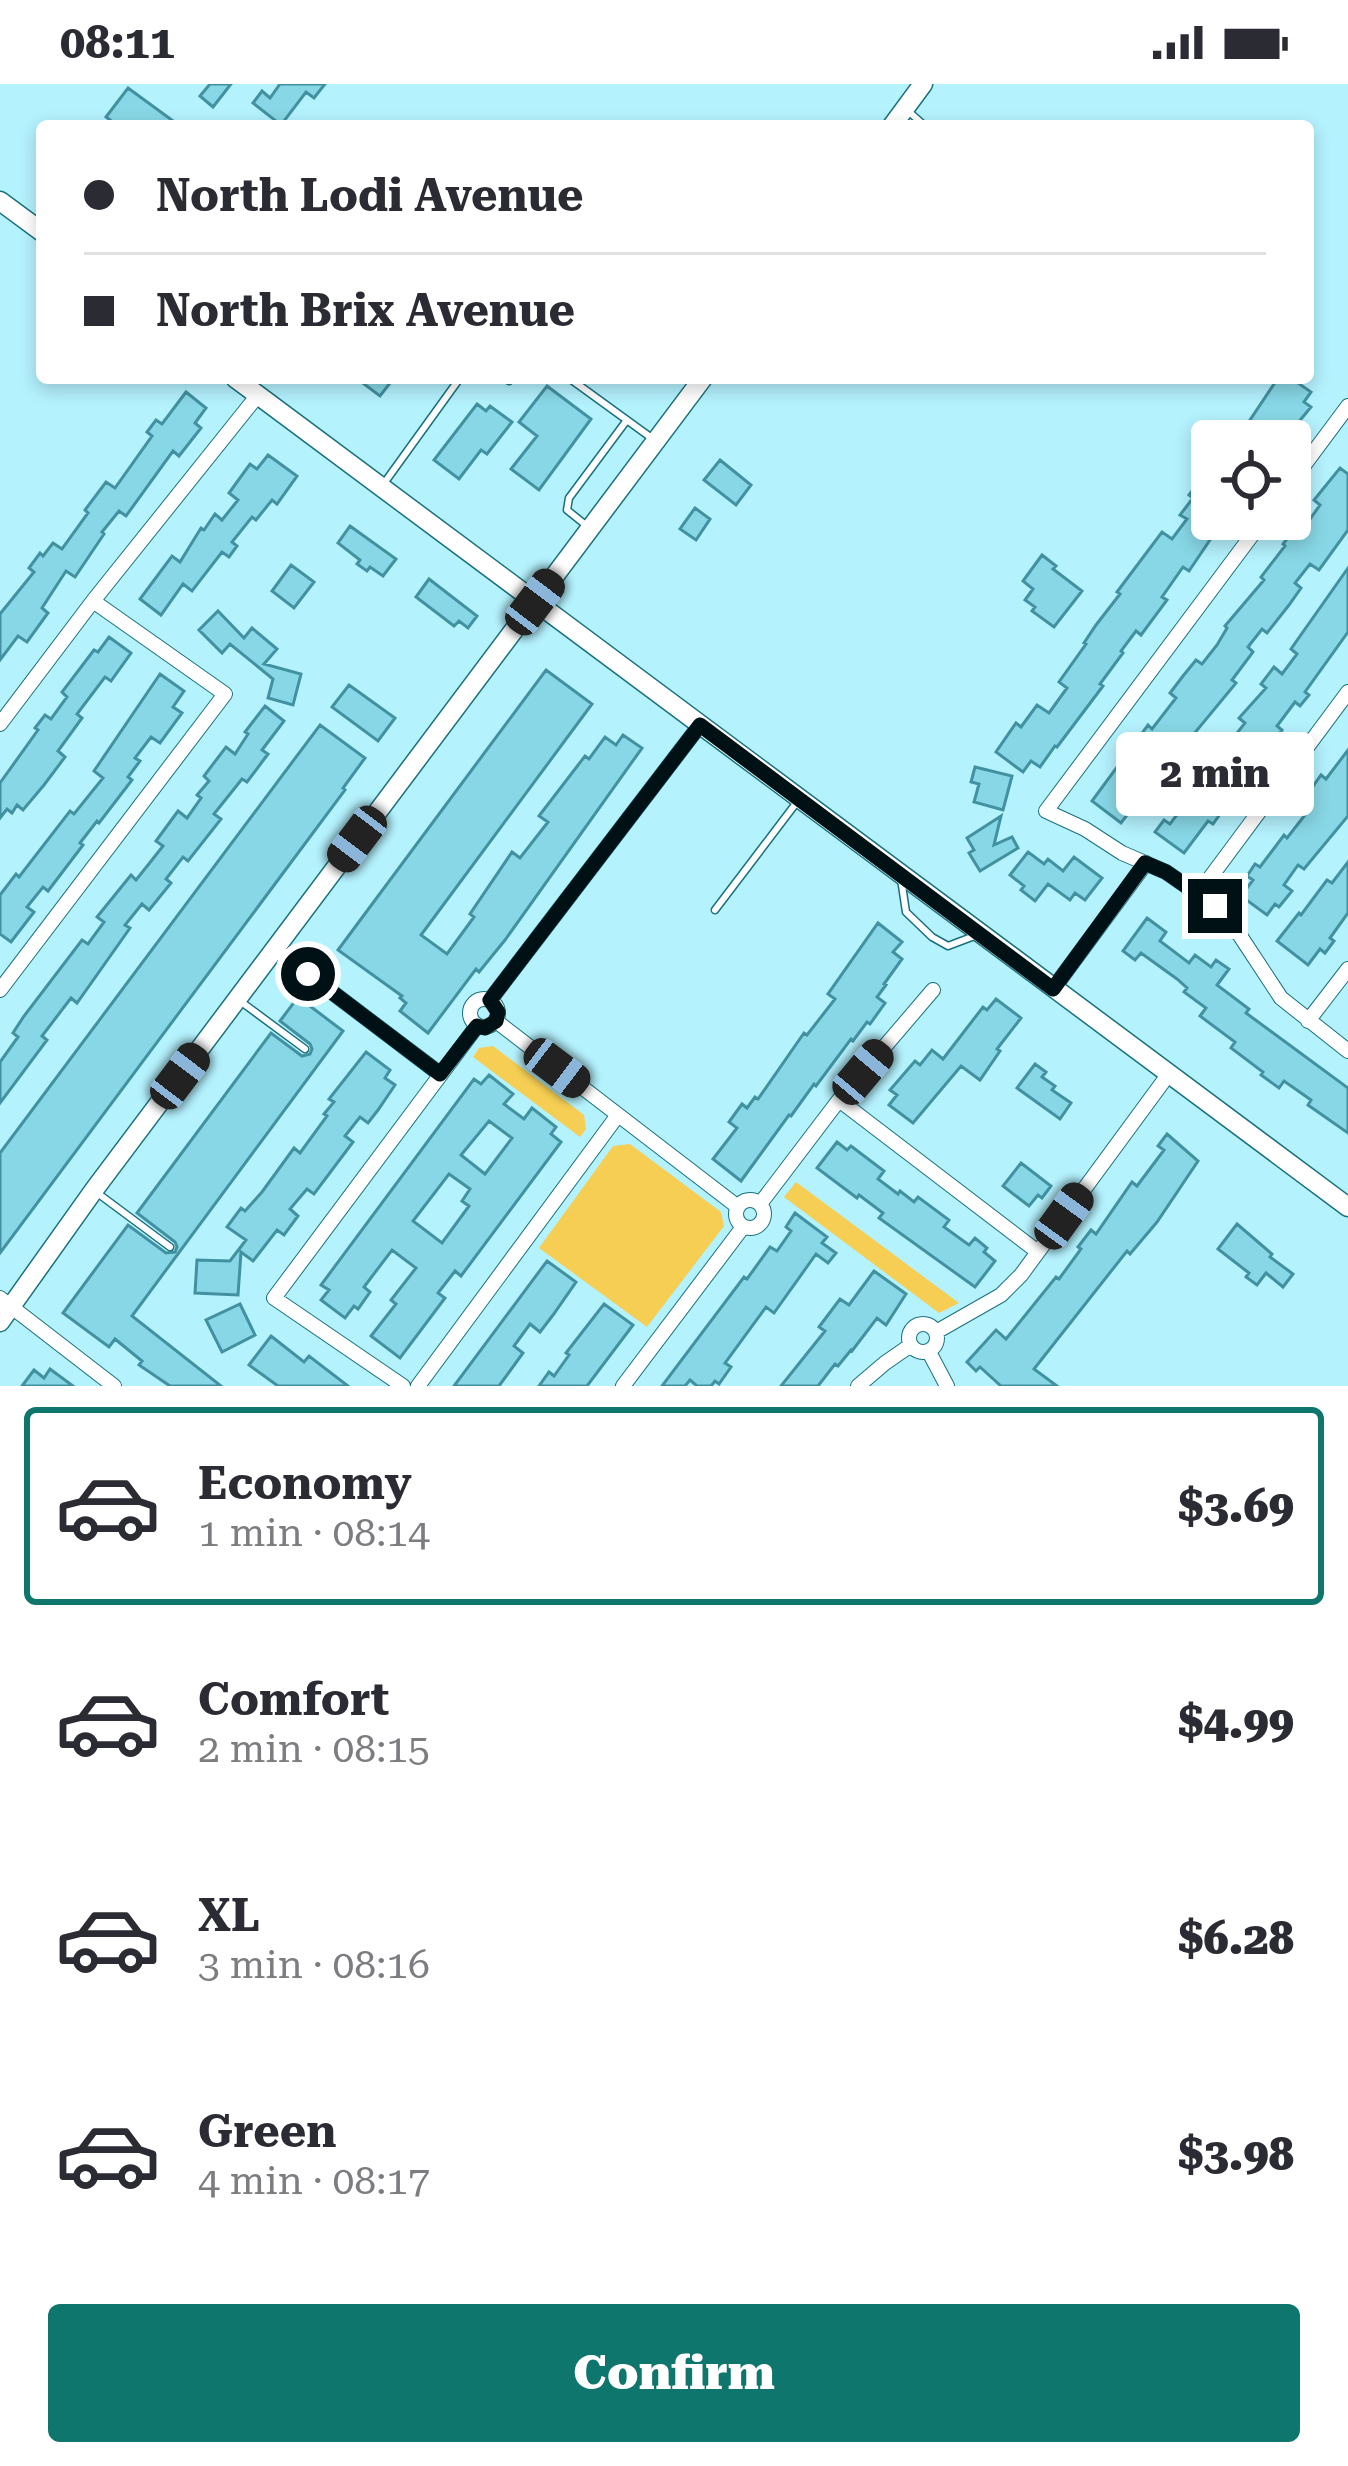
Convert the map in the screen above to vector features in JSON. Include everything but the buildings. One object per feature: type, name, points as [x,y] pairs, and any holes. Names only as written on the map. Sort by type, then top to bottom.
[{"type":"street","points":[[897,120],[923,84]]},
{"type":"street","points":[[0,201],[36,228]]},
{"type":"street","points":[[243,384],[1348,1207]]},
{"type":"street","points":[[114,1386],[4,1309],[699,384]]},
{"type":"street","points":[[0,724],[258,395]]},
{"type":"street","points":[[1311,456],[1348,406]]},
{"type":"street","points":[[1248,540],[1046,811],[1166,872],[1215,906],[1281,998],[1348,1051]]},
{"type":"street","points":[[0,990],[225,694],[93,601]]},
{"type":"street","points":[[1198,894],[1348,692]]},
{"type":"street","points":[[490,1000],[700,725]]},
{"type":"street","points":[[1053,989],[1145,863]]},
{"type":"street","points":[[275,949],[440,1074]]},
{"type":"street","points":[[1308,1021],[1348,969]]},
{"type":"street","points":[[760,1204],[839,1100],[933,990]]},
{"type":"street","points":[[490,1000],[498,1012],[496,1021],[485,1028],[477,1026],[470,1018],[472,1005],[490,1000]]},
{"type":"street","points":[[496,1021],[738,1207]]},
{"type":"street","points":[[403,1386],[274,1298],[477,1026]]},
{"type":"street","points":[[936,1332],[1000,1294],[1021,1275],[1168,1075]]},
{"type":"street","points":[[839,1100],[1038,1252]]},
{"type":"street","points":[[418,1386],[618,1115]]},
{"type":"street","points":[[743,1227],[736,1216],[738,1207],[748,1200],[760,1204]]},
{"type":"street","points":[[743,1227],[760,1225],[765,1217],[760,1204]]},
{"type":"street","points":[[623,1386],[743,1227]]},
{"type":"street","points":[[926,1324],[936,1332],[937,1344],[929,1352],[910,1345],[915,1327],[926,1324]]},
{"type":"street","points":[[858,1386],[910,1345]]},
{"type":"street","points":[[929,1352],[947,1386]]},
{"type":"lane","points":[[905,109],[918,120]]},
{"type":"lane","points":[[381,487],[456,384]]},
{"type":"lane","points":[[577,384],[656,441]]},
{"type":"lane","points":[[590,529],[567,510],[569,498],[627,420]]},
{"type":"lane","points":[[715,910],[799,799]]},
{"type":"lane","points":[[901,875],[906,912],[932,937],[948,946],[980,934]]},
{"type":"lane","points":[[237,999],[305,1049]]},
{"type":"lane","points":[[94,1190],[170,1247]]},
{"type":"shaded area","points":[[493,1046],[584,1115],[586,1129],[580,1137],[473,1057],[479,1048]]},
{"type":"shaded area","points":[[630,1144],[721,1212],[724,1226],[647,1327],[539,1248],[613,1146]]},
{"type":"shaded area","points":[[796,1182],[959,1303],[939,1313],[784,1197]]},
{"type":"route","points":[[308,974],[440,1074],[477,1026],[485,1028],[496,1021],[498,1012],[490,1000],[700,725],[1053,989],[1145,863],[1215,906]]}]
